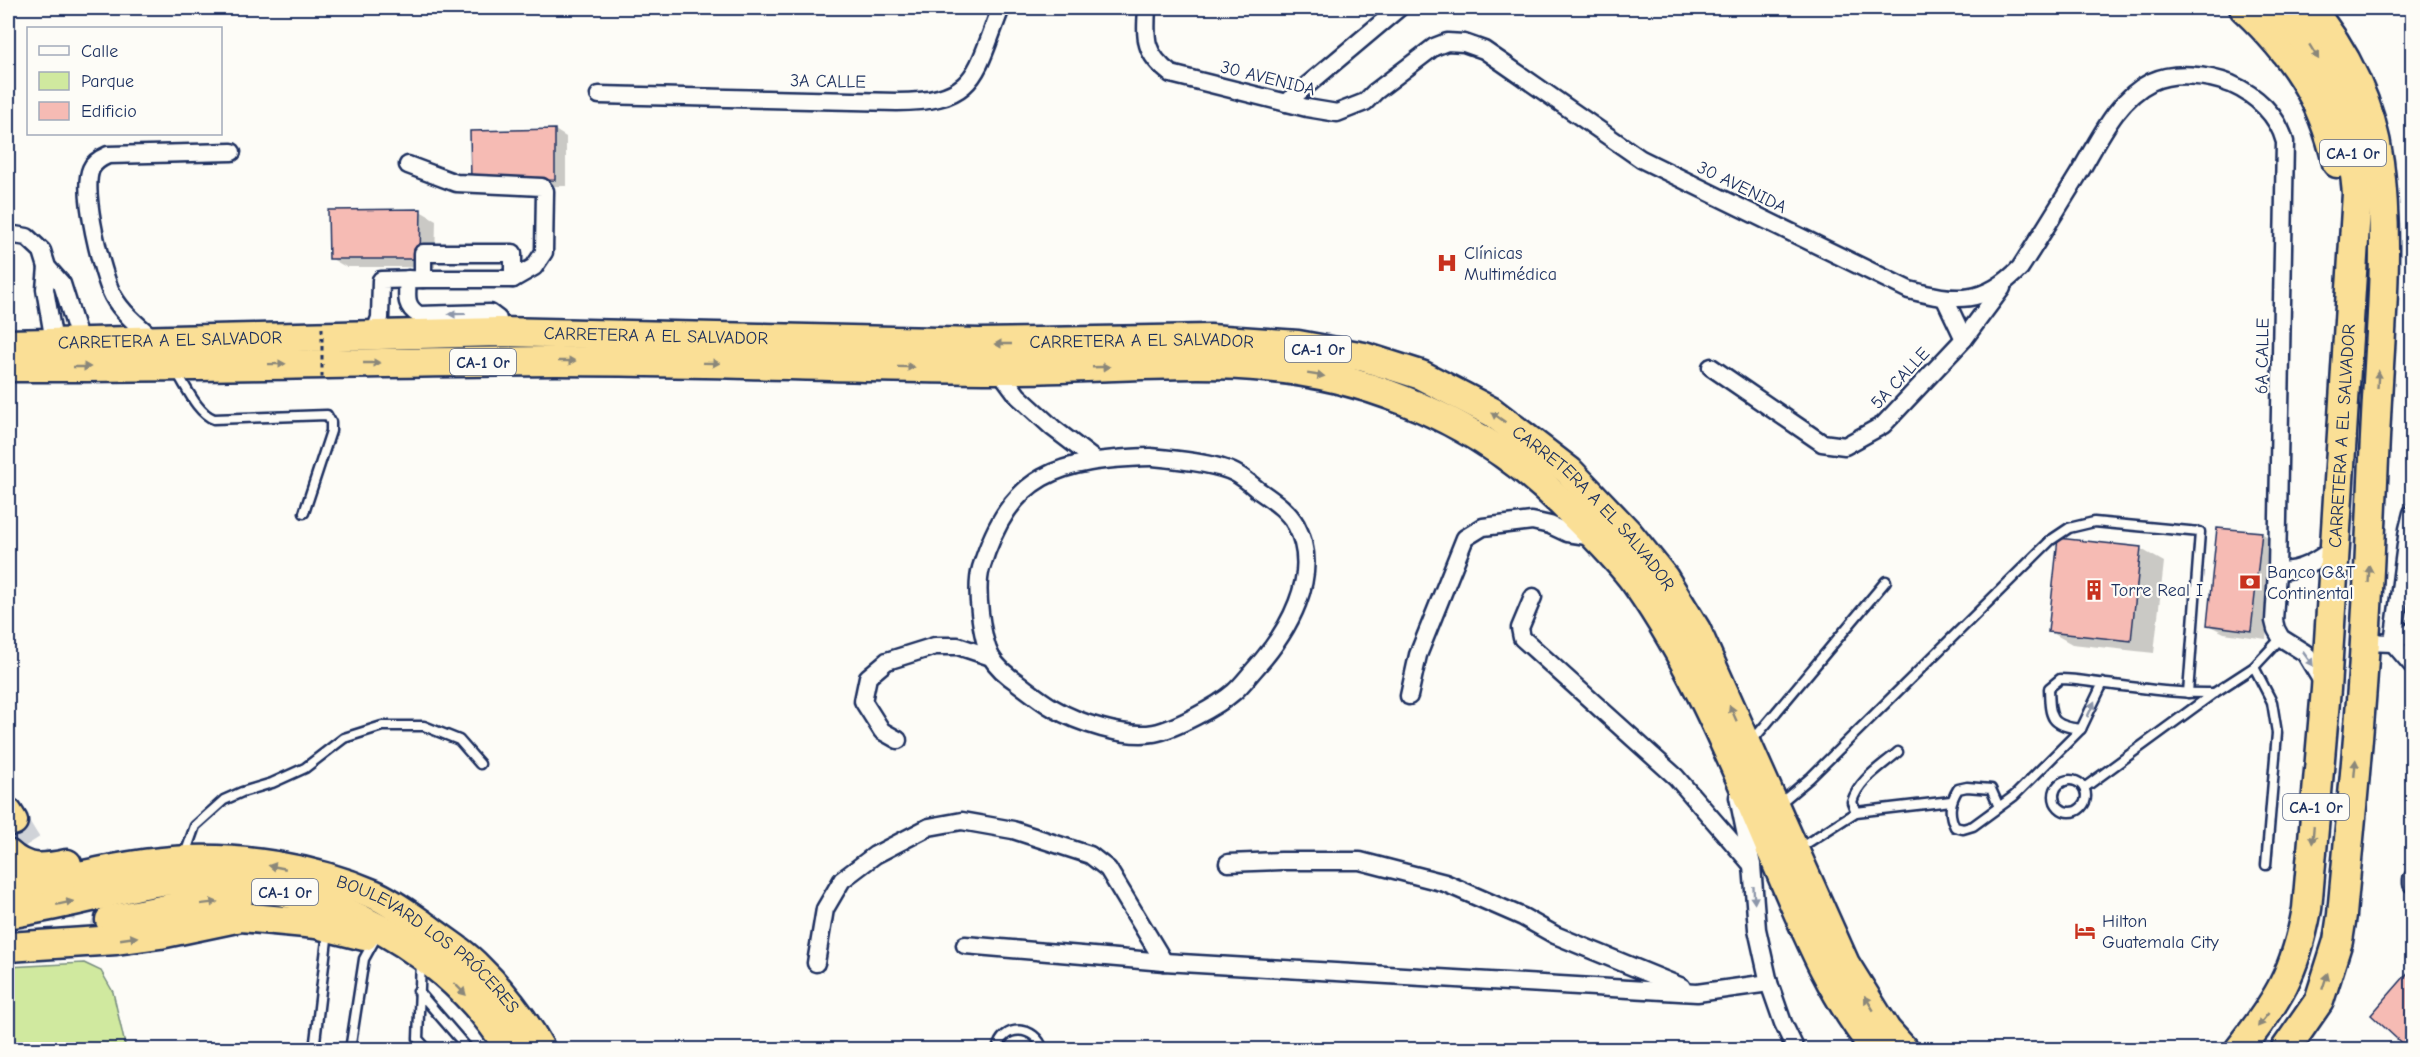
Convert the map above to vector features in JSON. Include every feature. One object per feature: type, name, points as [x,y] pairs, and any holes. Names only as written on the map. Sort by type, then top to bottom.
[{"type":"highway","points":[[2244,8],[2268,30],[2296,64],[2313,93],[2330,135],[2340,177],[2349,321]]},
{"type":"highway","name":"CARRETERA A EL SALVADOR","points":[[2240,1050],[2287,982],[2301,942],[2307,909],[2336,546],[2357,193],[2353,154],[2344,116],[2330,79],[2309,44],[2276,8]]},
{"type":"highway","name":"CARRETERA A EL SALVADOR","points":[[2287,1050],[2319,1001],[2338,941],[2342,915],[2365,642],[2382,289],[2383,208],[2379,161],[2367,108],[2349,67],[2322,22],[2309,8]]},
{"type":"highway","name":"CARRETERA A EL SALVADOR","points":[[8,344],[373,336],[414,322],[499,332],[979,344],[1172,339],[1259,341],[1298,345],[1364,357],[1421,375],[1492,412],[1569,471],[1628,534],[1664,578],[1695,630],[1807,934],[1837,996],[1855,1024],[1876,1050]]},
{"type":"highway","name":"CARRETERA A EL SALVADOR","points":[[8,367],[561,361],[998,369],[1216,365],[1258,367],[1333,377],[1412,402],[1478,436],[1518,464],[1558,515],[1595,537],[1633,579],[1775,807],[1845,964],[1886,1030],[1904,1050]]},
{"type":"highway","points":[[8,854],[23,865],[33,868],[56,866],[116,853],[177,861]]},
{"type":"highway","name":"BOULEVARD LOS PRÓCERES","points":[[8,891],[91,873],[177,861],[230,860],[307,873],[375,895],[415,919],[473,962],[512,1006],[541,1050]]},
{"type":"highway","name":"BOULEVARD LOS PRÓCERES","points":[[8,914],[161,882],[217,883],[290,892],[359,919],[418,953],[460,987],[484,1013],[510,1050]]},
{"type":"highway","points":[[110,920],[182,906],[290,892]]},
{"type":"highway","points":[[8,947],[116,940],[160,934],[241,917],[269,918],[328,927],[418,953]]},
{"type":"street","name":"3A CALLE","points":[[599,95],[897,102],[942,98],[958,91],[973,78],[1001,8]]},
{"type":"street","name":"30 AVENIDA","points":[[1147,8],[1146,30],[1149,50],[1155,61],[1171,74],[1286,103],[1337,113],[1365,102],[1434,47],[1447,42],[1464,43],[1484,50],[1641,159],[1909,290],[1944,299],[1965,299],[2005,285]]},
{"type":"street","points":[[1286,103],[1399,8]]},
{"type":"street","name":"6A CALLE","points":[[2005,285],[2020,268],[2117,112],[2148,83],[2182,76],[2217,79],[2237,87],[2257,100],[2274,116],[2284,142],[2277,571],[2274,621],[2281,638]]},
{"type":"street","points":[[155,341],[138,326],[113,297],[88,205],[91,169],[98,160],[108,155],[232,152]]},
{"type":"street","points":[[373,336],[380,318],[381,280],[513,279],[534,267],[544,252],[545,191],[542,186],[456,183],[408,165]]},
{"type":"street","points":[[8,234],[27,237],[42,251],[47,267],[45,289],[67,342]]},
{"type":"street","points":[[414,322],[407,302],[423,253],[513,253],[513,279]]},
{"type":"street","points":[[47,267],[62,284],[67,342]]},
{"type":"street","name":"5A CALLE","points":[[1711,367],[1822,443],[1845,446],[1883,425],[1964,339],[2005,285]]},
{"type":"street","points":[[1944,299],[1964,339]]},
{"type":"street","points":[[998,369],[1018,396],[1053,428],[1095,460]]},
{"type":"street","points":[[1151,457],[1182,460],[1234,472],[1282,507],[1296,524],[1305,547],[1304,572],[1290,623],[1261,662],[1234,692],[1212,707],[1184,722],[1154,733],[1126,732],[1095,726],[1054,709],[1009,677],[992,657],[979,611],[978,577],[989,543],[1005,515],[1026,488],[1047,474],[1095,460],[1151,457]]},
{"type":"street","points":[[2412,513],[2393,643],[2412,665]]},
{"type":"street","points":[[1409,696],[1418,655],[1465,538],[1483,527],[1558,515]]},
{"type":"street","points":[[2277,571],[2303,568],[2318,561],[2336,546]]},
{"type":"street","points":[[1533,597],[1520,628],[1522,638],[1676,777],[1752,865]]},
{"type":"street","points":[[2365,642],[2393,643],[2412,631]]},
{"type":"street","points":[[2281,638],[2305,653],[2326,689]]},
{"type":"street","points":[[898,740],[882,731],[871,718],[863,701],[868,677],[887,661],[935,646],[958,646],[992,657]]},
{"type":"street","points":[[1739,750],[1757,928],[1769,983],[1783,1023],[1796,1050]]},
{"type":"street","points":[[816,963],[825,909],[842,880],[875,855],[929,827],[962,821],[1013,830],[1090,855],[1108,868],[1164,962]]},
{"type":"street","points":[[1228,863],[1360,861],[1445,883],[1523,917],[1555,935],[1696,993]]},
{"type":"street","points":[[2412,879],[2412,884]]},
{"type":"street","points":[[965,945],[1164,962],[1696,993],[1769,983]]},
{"type":"lane","points":[[172,366],[202,410],[214,419],[327,415],[331,422],[331,431],[304,513]]},
{"type":"lane","points":[[1775,807],[1810,778],[2051,540],[2069,528],[2094,522],[2200,532],[2188,693]]},
{"type":"lane","points":[[1739,750],[1886,581]]},
{"type":"lane","points":[[2084,788],[2214,693],[2254,667],[2281,638]]},
{"type":"lane","points":[[2254,667],[2272,702],[2277,733],[2266,865]]},
{"type":"lane","points":[[2081,729],[2058,723],[2050,714],[2049,688],[2060,679],[2082,679],[2188,693],[2214,693]]},
{"type":"lane","points":[[1999,807],[1991,789],[1967,787],[1958,789],[1951,801],[1951,817],[1955,827],[1962,829],[1973,826],[1999,807],[2014,796],[2081,729],[2103,683]]},
{"type":"lane","points":[[177,861],[195,826],[224,800],[272,783],[305,768],[344,738],[382,726],[424,726],[459,740],[480,764]]},
{"type":"lane","points":[[1856,812],[1852,802],[1855,790],[1898,753]]},
{"type":"lane","points":[[1795,851],[1856,812],[1951,801]]},
{"type":"lane","points":[[314,1050],[328,927]]},
{"type":"lane","points":[[350,1050],[364,959],[375,939]]},
{"type":"lane","points":[[418,953],[418,1039],[428,1050]]},
{"type":"lane","points":[[418,991],[469,1050]]},
{"type":"lane","points":[[997,1050],[998,1043],[1006,1034],[1016,1029],[1028,1030],[1037,1037],[1045,1049]]},
{"type":"path","points":[[322,328],[322,378]]},
{"type":"green space","points":[[84,963],[101,971],[113,992],[126,1049],[8,1049],[8,967]]},
{"type":"building","points":[[555,129],[555,180],[471,181],[470,131]]},
{"type":"building","points":[[421,209],[420,259],[329,259],[328,210]]},
{"type":"building","points":[[2217,528],[2262,532],[2251,631],[2207,625]]},
{"type":"building","name":"Torre Real I","points":[[2058,538],[2141,547],[2131,641],[2048,632]]},
{"type":"building","points":[[2412,968],[2412,1050],[2409,1050],[2371,1015]]},
{"type":"building","points":[[459,1046],[459,1050],[436,1050]]},
{"type":"tunnel","points":[[13,821],[46,872],[67,897],[87,912],[110,920]]},
{"type":"place","name":"Clínicas Multimédica","points":[[1447,263]]},
{"type":"place","name":"Banco G&T Continental","points":[[2250,582]]},
{"type":"place","name":"Torre Real I","points":[[2094,590]]},
{"type":"place","name":"Hilton Guatemala City","points":[[2085,931]]}]
